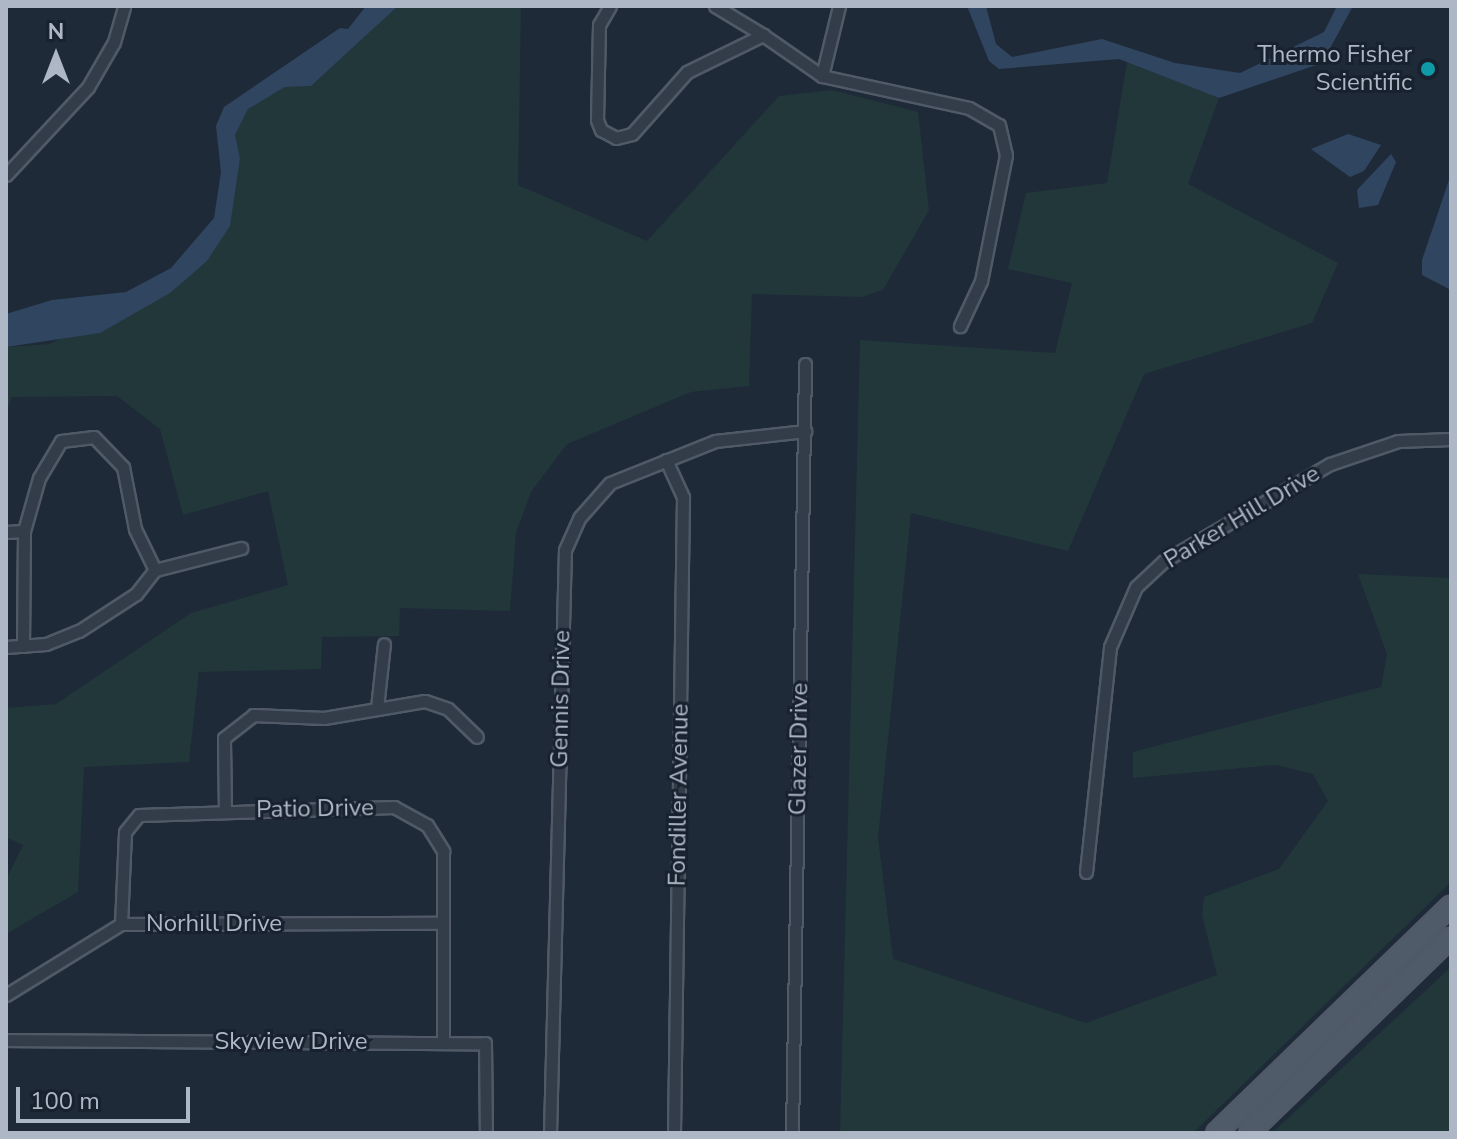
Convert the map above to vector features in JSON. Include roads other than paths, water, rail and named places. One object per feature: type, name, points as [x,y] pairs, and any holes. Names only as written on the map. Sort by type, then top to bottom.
[{"type":"main road","points":[[1216,1133],[1451,905]]},
{"type":"main road","points":[[1249,1133],[1451,937]]},
{"type":"street","points":[[6,175],[88,87],[114,42],[124,6]]},
{"type":"street","points":[[610,6],[599,25],[597,120],[616,138],[632,134],[654,102],[687,72],[763,35]]},
{"type":"street","points":[[715,6],[822,76],[969,108],[999,125],[1006,155],[981,281],[960,326]]},
{"type":"street","points":[[822,76],[839,6]]},
{"type":"street","name":"Glazer Drive","points":[[792,1133],[805,364]]},
{"type":"street","name":"Gennis Drive","points":[[550,1133],[565,550],[580,517],[610,483],[715,441],[805,431]]},
{"type":"street","points":[[23,646],[24,531],[39,478],[61,441],[94,437],[123,467],[135,529],[155,570]]},
{"type":"street","name":"Parker Hill Drive","points":[[1086,872],[1110,647],[1136,587],[1164,561],[1330,464],[1398,441],[1451,439]]},
{"type":"street","name":"Fondiller Avenue","points":[[666,460],[683,497],[674,1133]]},
{"type":"street","points":[[6,532],[24,531]]},
{"type":"street","points":[[6,647],[46,644],[112,612],[155,570],[241,548]]},
{"type":"street","points":[[377,708],[384,644]]},
{"type":"street","points":[[225,812],[224,738],[241,718],[324,718],[377,708],[438,704],[477,737]]},
{"type":"street","name":"Patio Drive","points":[[121,924],[130,822],[150,811],[394,807],[413,816],[437,836],[443,851],[443,1043]]},
{"type":"street","name":"Norhill Drive","points":[[6,995],[121,924],[443,923]]},
{"type":"street","name":"Skyview Drive","points":[[6,1040],[485,1043],[486,1133]]},
{"type":"water","points":[[366,6],[398,6],[311,86],[285,87],[248,109],[235,135],[240,158],[230,226],[207,261],[170,293],[100,333],[6,347],[6,314],[52,300],[126,292],[171,268],[214,218],[221,172],[216,126],[224,107],[340,28],[348,29]]},
{"type":"water","points":[[967,6],[986,6],[996,44],[1012,57],[1102,39],[1175,63],[1240,73],[1324,32],[1337,6],[1353,6],[1322,63],[1219,98],[1119,59],[999,69],[989,61]]},
{"type":"water","points":[[1348,134],[1381,145],[1364,171],[1350,177],[1311,149]]},
{"type":"water","points":[[1391,154],[1396,162],[1378,205],[1359,208],[1357,190]]},
{"type":"water","points":[[1451,174],[1451,290],[1422,275],[1422,260]]},
{"type":"place","name":"Thermo Fisher Scientific","points":[[1428,69]]}]
